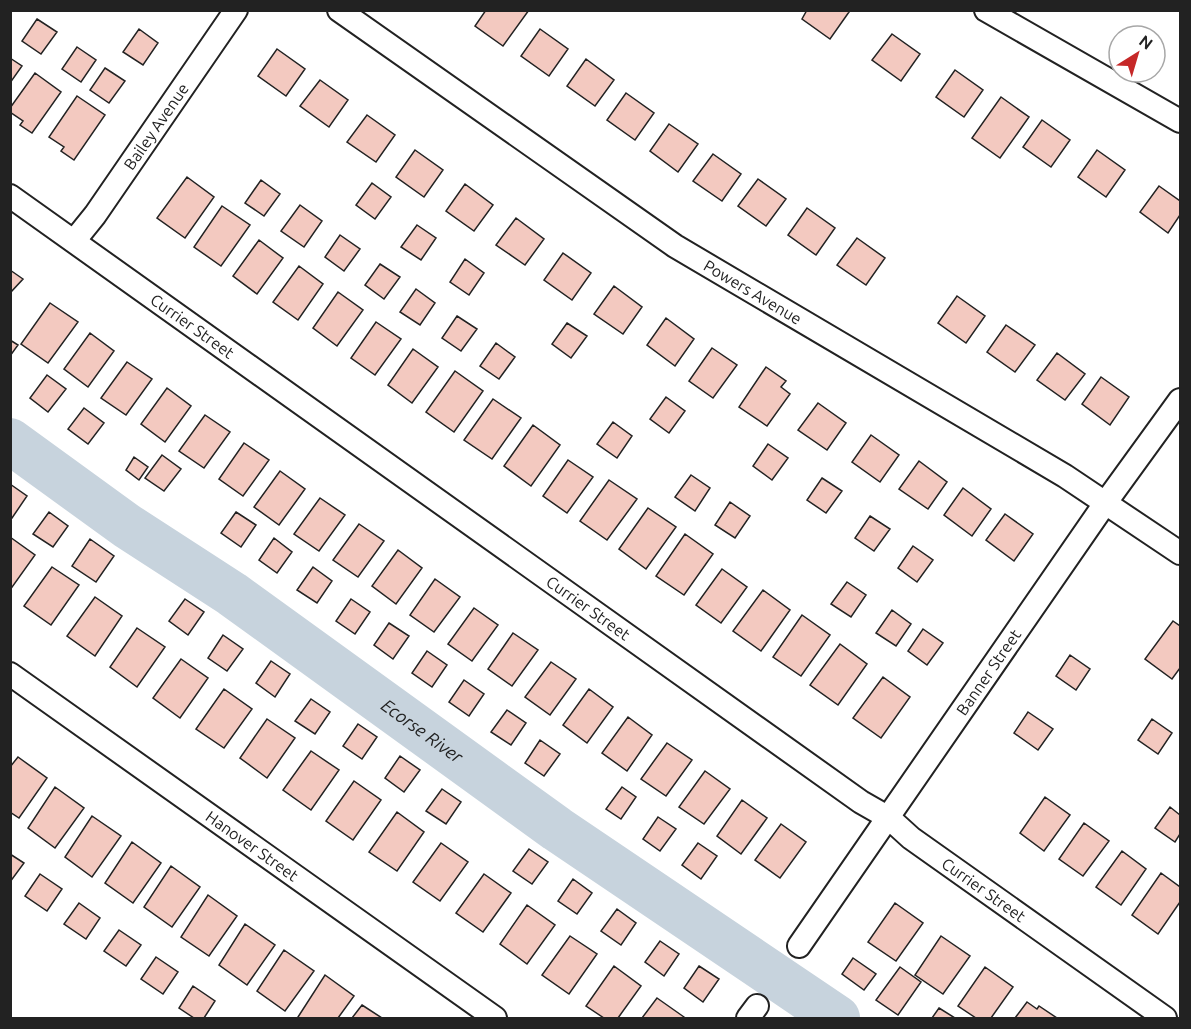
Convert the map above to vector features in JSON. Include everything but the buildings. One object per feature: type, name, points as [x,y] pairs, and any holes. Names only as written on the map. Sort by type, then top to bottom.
[{"type":"street","name":"Bailey Avenue","points":[[74,242],[236,10]]},
{"type":"street","name":"Powers Avenue","points":[[339,10],[675,246],[1106,502],[1180,553]]},
{"type":"street","points":[[986,10],[1180,121]]},
{"type":"street","name":"Currier Street","points":[[10,196],[861,802],[889,818],[911,838],[1165,1018]]},
{"type":"street","name":"Banner Street","points":[[799,946],[1106,502],[1180,400]]},
{"type":"street","name":"Hanover Street","points":[[10,674],[495,1018]]},
{"type":"waterway","name":"Ecorse River","points":[[10,441],[127,526],[232,594],[557,829],[837,1018]]}]
